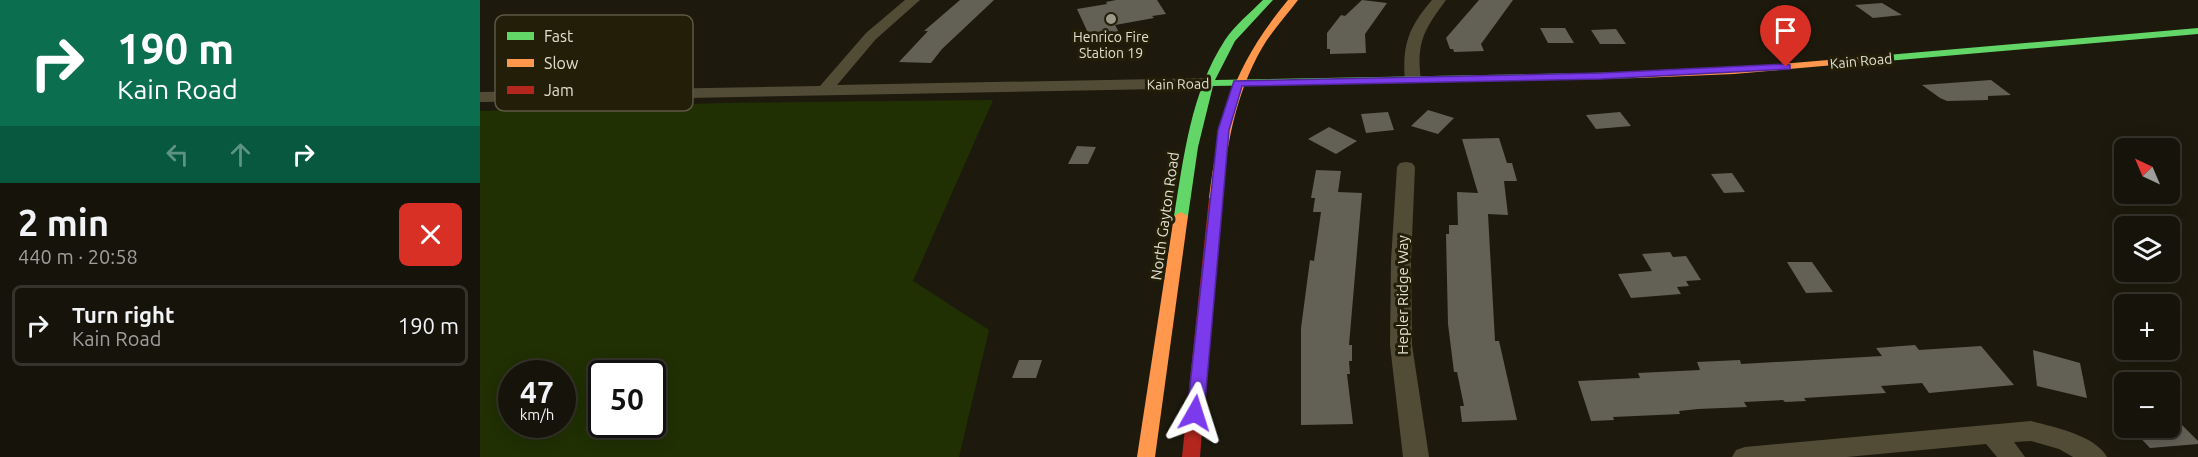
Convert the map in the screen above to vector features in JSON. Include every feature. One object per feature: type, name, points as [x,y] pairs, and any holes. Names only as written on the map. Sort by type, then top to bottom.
[{"type":"main road","name":"North Gayton Road","points":[[1146,457],[1190,152],[1197,120],[1209,83],[1231,39],[1268,0]]},
{"type":"main road","points":[[1191,457],[1224,130],[1238,83],[1257,42],[1293,0]]},
{"type":"main road","name":"Kain Road","points":[[1209,83],[1734,71],[2198,31]]},
{"type":"street","points":[[825,90],[871,36],[913,0]]},
{"type":"street","points":[[1413,80],[1410,56],[1412,37],[1420,22],[1438,0]]},
{"type":"street","name":"Kain Road","points":[[693,93],[1209,83]]},
{"type":"street","name":"Kain Road","points":[[480,97],[495,97]]},
{"type":"street","name":"Hepler Ridge Way","points":[[1406,167],[1401,261],[1401,345],[1416,457]]},
{"type":"street","points":[[1745,457],[2031,431],[2067,441],[2094,457]]},
{"type":"street","points":[[1993,434],[2012,457]]},
{"type":"green space","points":[[993,100],[913,281],[989,330],[959,457],[480,457],[480,111],[693,111],[693,104]]},
{"type":"building","points":[[960,0],[994,0],[942,49],[931,63],[899,62],[928,31],[924,31]]},
{"type":"building","name":"Henrico Fire Station 19","points":[[1157,0],[1166,14],[1115,25],[1120,34],[1100,38],[1098,34],[1089,35],[1077,9],[1107,4],[1106,2]]},
{"type":"building","points":[[1362,0],[1387,3],[1365,34],[1366,53],[1330,54],[1330,49],[1327,49],[1327,33],[1341,15],[1345,16]]},
{"type":"building","points":[[1479,0],[1513,0],[1481,44],[1484,51],[1454,52],[1450,49],[1446,38]]},
{"type":"building","points":[[1882,3],[1902,15],[1873,18],[1855,5]]},
{"type":"building","points":[[1540,28],[1565,28],[1574,43],[1548,43]]},
{"type":"building","points":[[1616,29],[1626,44],[1600,44],[1591,30]]},
{"type":"building","points":[[1991,80],[2011,95],[1988,96],[1988,100],[1947,101],[1922,85]]},
{"type":"building","points":[[1428,110],[1454,118],[1438,134],[1411,126]]},
{"type":"building","points":[[1388,112],[1394,130],[1366,133],[1361,114]]},
{"type":"building","points":[[1620,112],[1631,126],[1596,129],[1586,115]]},
{"type":"building","points":[[1329,127],[1357,141],[1336,154],[1308,139]]},
{"type":"building","points":[[1499,138],[1507,163],[1512,163],[1517,181],[1504,181],[1508,215],[1488,214],[1495,341],[1499,341],[1517,420],[1462,422],[1460,406],[1464,406],[1457,372],[1454,372],[1448,324],[1446,234],[1449,234],[1449,225],[1458,225],[1457,192],[1478,193],[1462,139]]},
{"type":"building","points":[[1077,146],[1096,147],[1088,164],[1068,164]]},
{"type":"building","points":[[1316,170],[1341,171],[1338,192],[1362,193],[1349,345],[1352,345],[1352,361],[1349,361],[1350,374],[1347,374],[1353,424],[1301,425],[1301,328],[1310,260],[1314,261],[1321,212],[1313,212],[1315,198],[1311,198]]},
{"type":"building","points":[[1732,173],[1745,192],[1724,193],[1711,174]]},
{"type":"building","points":[[1670,252],[1673,257],[1686,256],[1701,280],[1686,281],[1689,286],[1677,287],[1681,294],[1631,298],[1618,274],[1652,271],[1642,254]]},
{"type":"building","points":[[1787,262],[1812,262],[1833,292],[1806,293]]},
{"type":"building","points":[[1915,345],[1919,350],[1981,346],[2014,385],[1929,393],[1922,383],[1881,386],[1886,393],[1804,398],[1806,401],[1744,402],[1747,407],[1698,409],[1679,411],[1680,414],[1613,417],[1614,420],[1591,421],[1578,381],[1640,378],[1638,373],[1700,370],[1697,362],[1740,360],[1741,364],[1882,356],[1876,348]]},
{"type":"building","points":[[2033,350],[2080,363],[2087,398],[2037,386]]},
{"type":"building","points":[[1019,360],[1042,360],[1036,378],[1012,378]]},
{"type":"building","points":[[2180,423],[2198,441],[2198,444],[2150,448],[2140,438],[2180,438]]},
{"type":"traffic: fast","points":[[1181,216],[1196,125],[1210,81],[1230,40],[1268,0]]},
{"type":"traffic: fast","points":[[1887,58],[2198,31]]},
{"type":"traffic: fast","points":[[1210,83],[1639,75]]},
{"type":"traffic: slow","points":[[1215,198],[1223,141],[1236,92],[1258,47],[1293,0]]},
{"type":"traffic: slow","points":[[1639,75],[1734,71],[1887,58]]},
{"type":"traffic: slow","points":[[1146,457],[1181,216]]},
{"type":"traffic: jam","points":[[1191,457],[1215,198]]},
{"type":"place","name":"Henrico Fire Station 19","points":[[1111,19]]},
{"type":"route","points":[[1195,413],[1219,168],[1224,130],[1238,83],[1601,76],[1786,67]]}]
